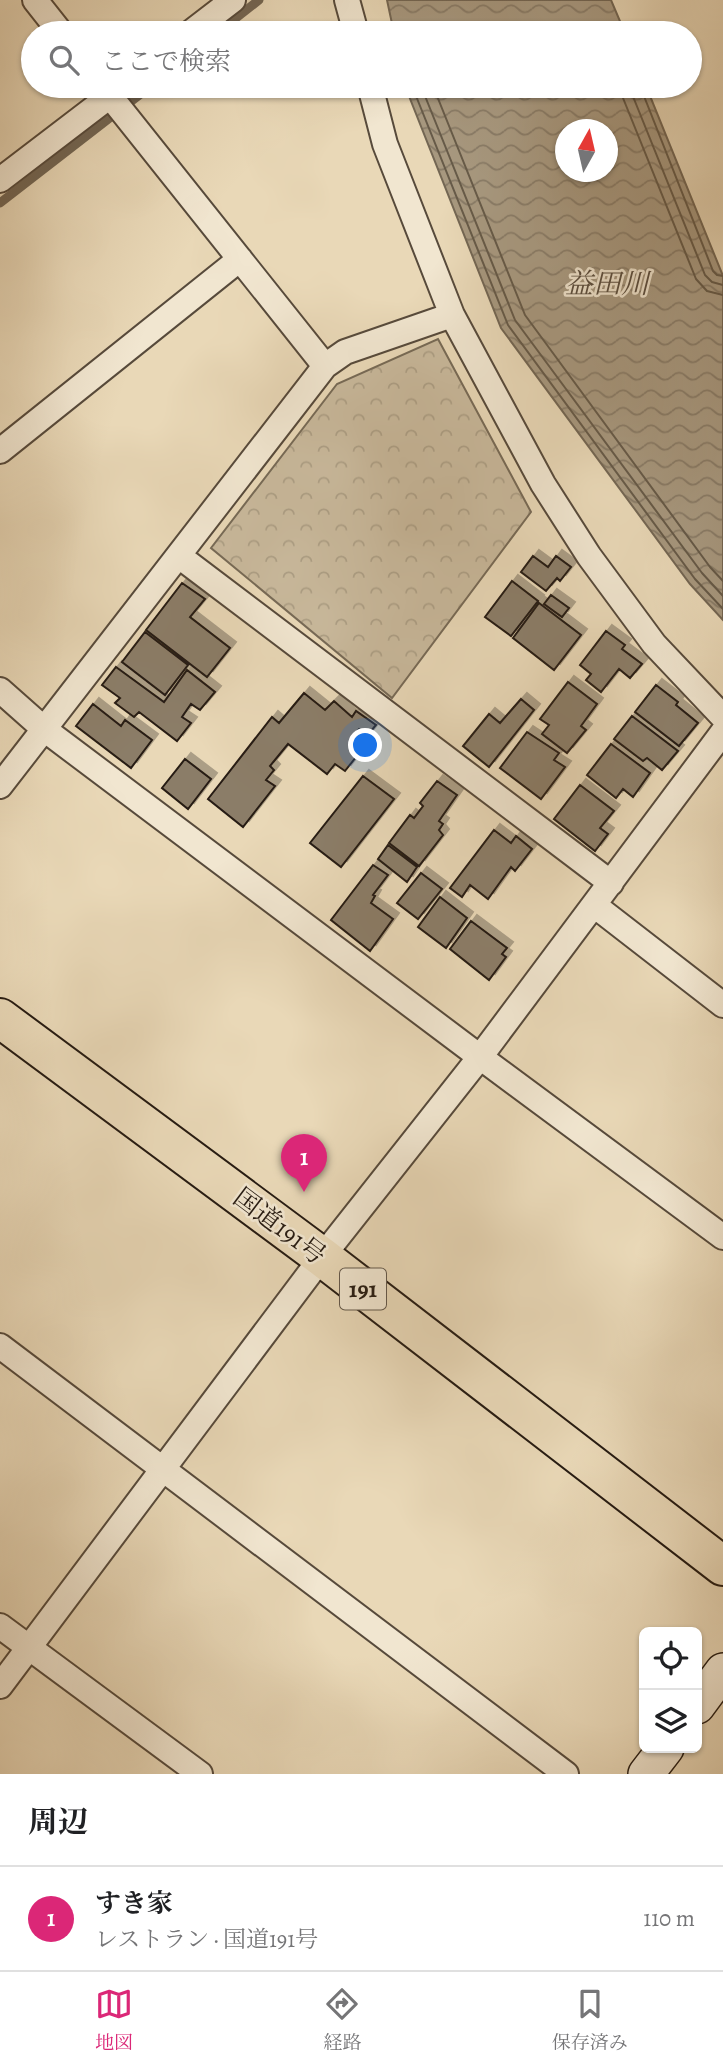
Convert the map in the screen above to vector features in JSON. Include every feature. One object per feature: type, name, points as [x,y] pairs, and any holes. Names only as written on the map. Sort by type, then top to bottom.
[{"type":"highway","name":"国道191号","points":[[0,1018],[322,1257],[723,1566]]},
{"type":"street","points":[[36,0],[52,21]]},
{"type":"street","points":[[206,21],[233,0]]},
{"type":"street","points":[[347,0],[353,21]]},
{"type":"street","points":[[0,180],[101,98]]},
{"type":"street","points":[[119,98],[240,259],[325,366]]},
{"type":"street","points":[[373,98],[385,144],[452,315],[543,484],[589,556],[654,644],[723,717]]},
{"type":"street","points":[[0,452],[240,259]]},
{"type":"street","points":[[0,786],[325,366],[345,352],[452,315]]},
{"type":"street","points":[[179,556],[611,883]]},
{"type":"street","points":[[0,690],[44,729],[723,1237]]},
{"type":"street","points":[[0,1686],[322,1257],[480,1057],[723,732]]},
{"type":"street","points":[[594,905],[723,1005]]},
{"type":"street","points":[[0,1346],[566,1774]]},
{"type":"street","points":[[0,1626],[200,1774]]},
{"type":"street","points":[[702,1699],[723,1671]]},
{"type":"street","points":[[646,1774],[662,1753]]},
{"type":"green space","points":[[438,339],[531,512],[392,698],[211,548],[337,384]]},
{"type":"water","points":[[387,0],[611,0],[620,21],[391,21]]},
{"type":"water","name":"益田川","points":[[410,98],[651,98],[723,276],[723,620],[690,584],[501,328]]},
{"type":"building","points":[[533,556],[548,567],[556,556],[571,567],[560,581],[557,578],[546,591],[521,572]]},
{"type":"building","points":[[512,581],[538,601],[511,636],[485,617]]},
{"type":"building","points":[[182,583],[205,599],[190,617],[230,648],[207,677],[146,630]]},
{"type":"building","points":[[551,595],[569,608],[562,617],[544,604]]},
{"type":"building","points":[[539,603],[581,635],[554,670],[513,638]]},
{"type":"building","points":[[606,631],[625,645],[622,649],[642,664],[630,678],[619,669],[601,692],[586,680],[591,674],[580,665]]},
{"type":"building","points":[[145,632],[188,665],[165,695],[122,662]]},
{"type":"building","points":[[116,667],[164,702],[187,670],[215,692],[200,710],[191,704],[182,717],[191,723],[177,741],[139,712],[134,717],[115,703],[120,698],[102,685]]},
{"type":"building","points":[[568,682],[597,704],[581,726],[586,730],[567,753],[542,734],[549,725],[540,719]]},
{"type":"building","points":[[656,685],[678,702],[676,705],[698,723],[679,746],[635,712]]},
{"type":"building","points":[[304,693],[325,710],[334,701],[352,717],[356,711],[376,725],[367,736],[359,729],[354,734],[367,743],[345,771],[335,764],[327,774],[288,744],[270,766],[274,770],[266,780],[275,786],[243,827],[208,799],[272,717],[279,723]]},
{"type":"building","points":[[521,699],[534,710],[489,767],[463,746],[489,714],[500,723]]},
{"type":"building","points":[[93,704],[121,726],[125,720],[152,740],[131,768],[76,726]]},
{"type":"building","points":[[632,716],[678,751],[662,770],[647,758],[643,761],[614,739]]},
{"type":"building","points":[[527,732],[559,753],[554,760],[565,767],[541,799],[500,768]]},
{"type":"building","points":[[611,744],[650,773],[633,797],[623,789],[616,798],[587,775]]},
{"type":"building","points":[[185,759],[211,779],[188,809],[162,788]]},
{"type":"building","points":[[363,776],[394,799],[341,867],[310,843]]},
{"type":"building","points":[[437,781],[457,795],[439,821],[443,824],[439,830],[443,835],[419,866],[389,843],[410,815],[414,818],[423,806],[420,803]]},
{"type":"building","points":[[580,785],[614,811],[600,828],[608,834],[595,851],[554,819]]},
{"type":"building","points":[[494,830],[511,843],[516,836],[532,849],[515,871],[511,867],[488,899],[470,885],[462,897],[450,888]]},
{"type":"building","points":[[388,845],[417,867],[407,882],[378,859]]},
{"type":"building","points":[[373,865],[388,875],[373,895],[375,896],[371,903],[393,919],[370,951],[331,920]]},
{"type":"building","points":[[421,873],[442,889],[418,919],[397,903]]},
{"type":"building","points":[[440,897],[467,918],[446,948],[418,927]]},
{"type":"building","points":[[471,921],[507,948],[502,954],[506,957],[489,980],[450,949]]},
{"type":"waterway","points":[[232,21],[259,0]]},
{"type":"waterway","points":[[0,203],[136,98]]},
{"type":"place","name":"すき家","points":[[304,1192]]}]
